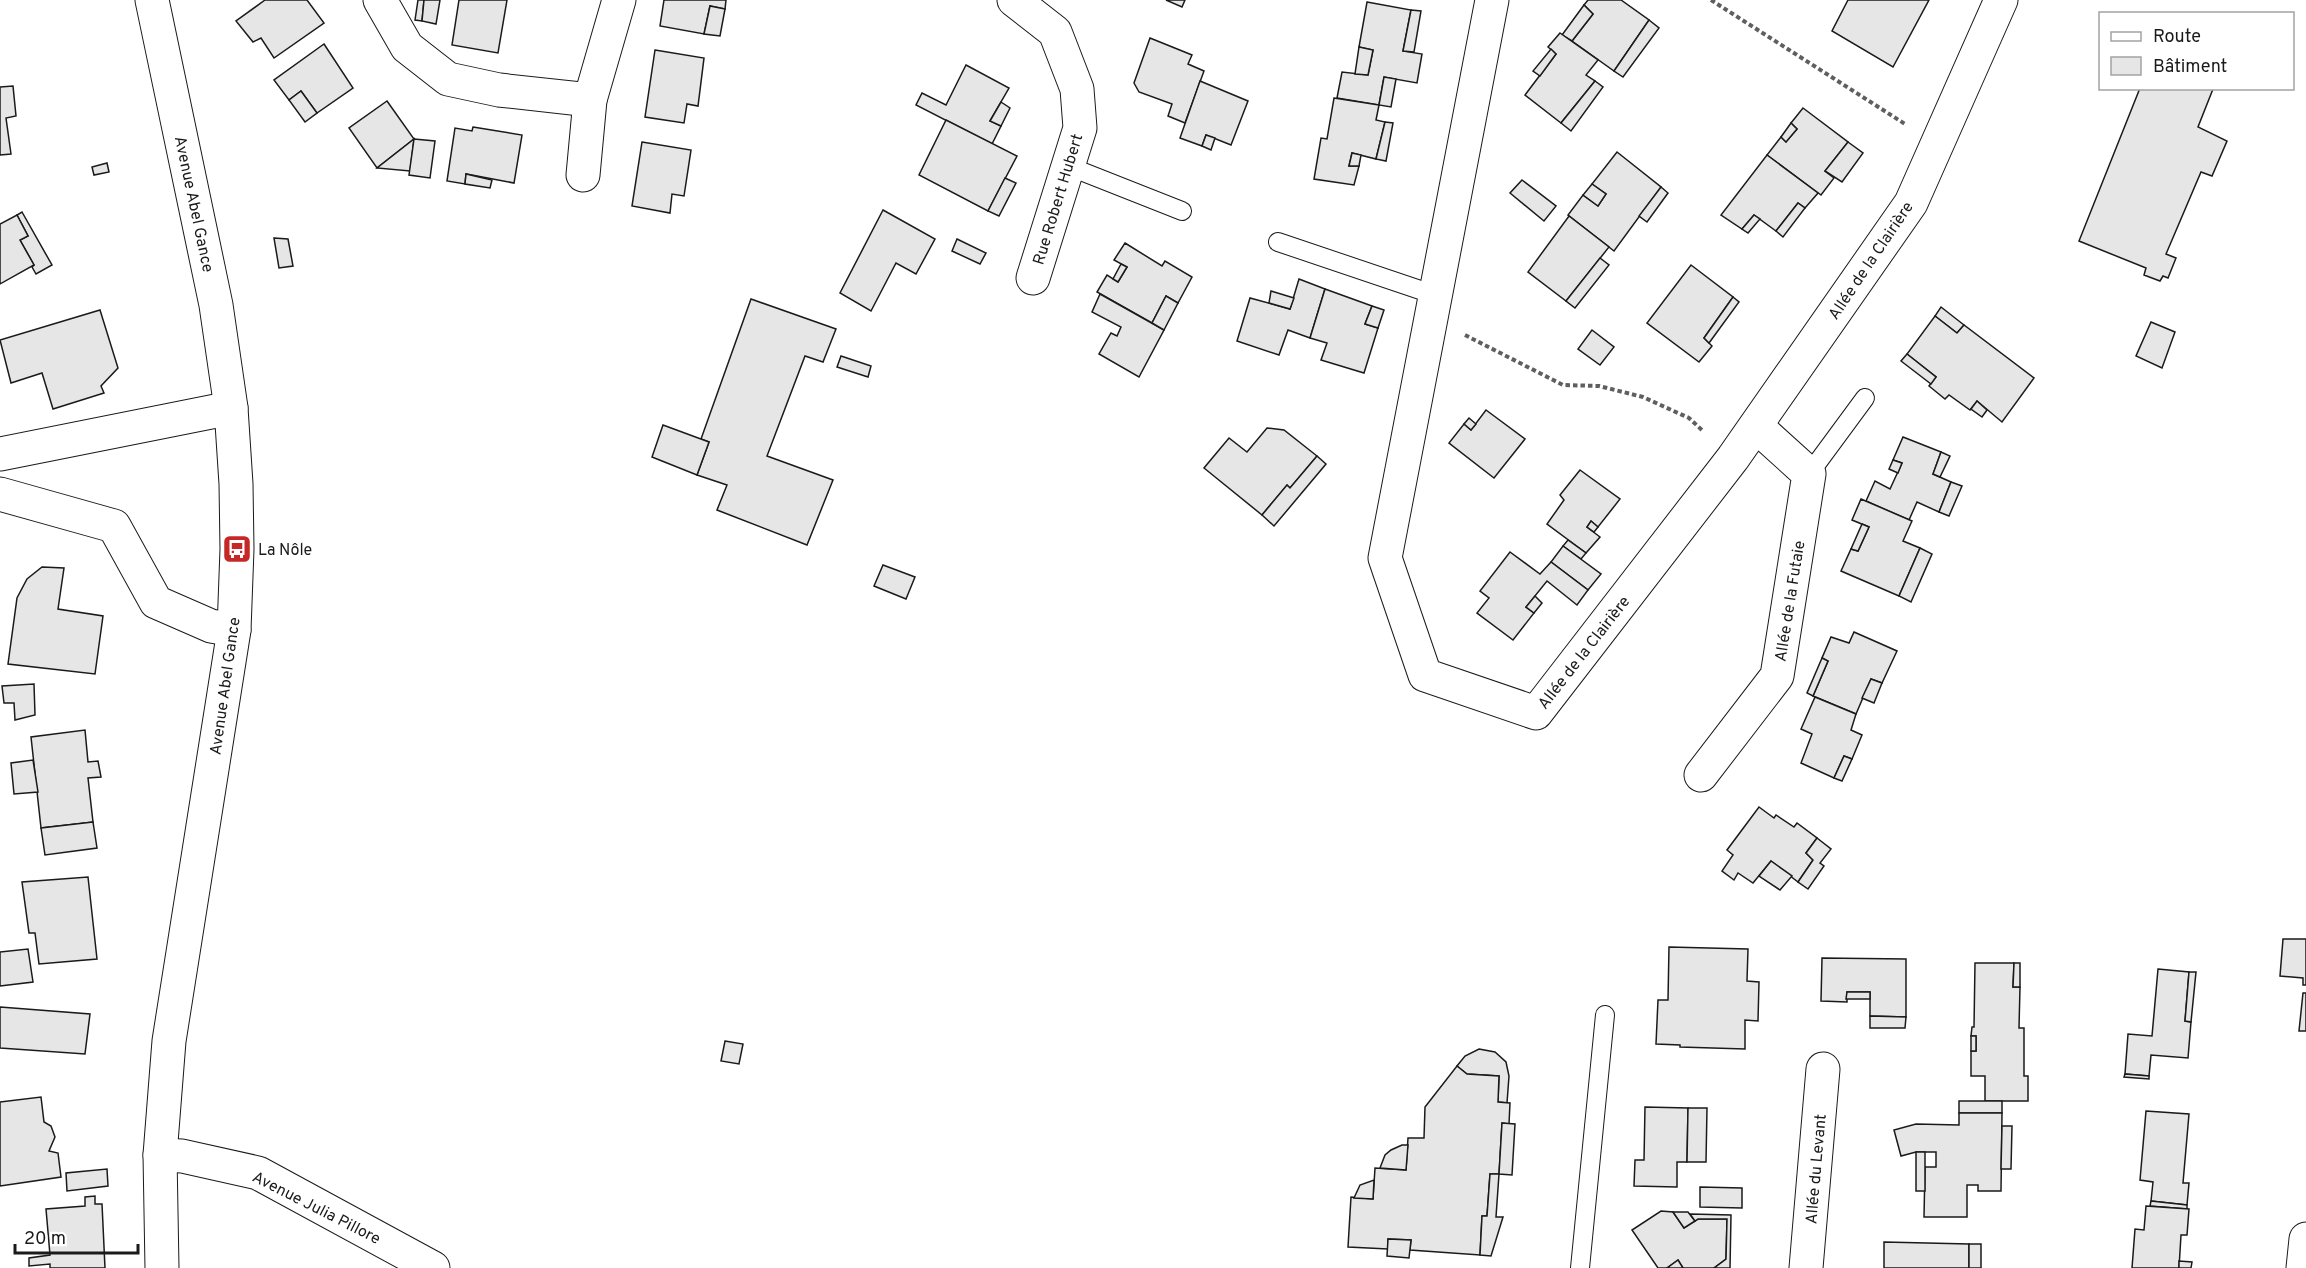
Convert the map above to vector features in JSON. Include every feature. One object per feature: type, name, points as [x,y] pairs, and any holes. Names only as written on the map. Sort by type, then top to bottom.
[{"type":"street","name":"Avenue Abel Gance","points":[[152,0],[216,305],[231,408],[237,549],[234,630],[169,1041],[160,1155],[162,1268]]},
{"type":"street","points":[[380,0],[407,47],[448,79],[499,90],[590,100]]},
{"type":"street","points":[[583,175],[590,100],[618,0]]},
{"type":"street","name":"Rue Robert Hubert","points":[[1014,0],[1055,32],[1077,89],[1080,128],[1033,278]]},
{"type":"street","name":"Allée de la Clairière","points":[[1492,0],[1385,558],[1425,675],[1536,713],[1733,458],[1911,203],[2001,0]]},
{"type":"street","points":[[0,454],[231,408]]},
{"type":"street","points":[[1756,426],[1809,474]]},
{"type":"street","name":"Allée de la Futaie","points":[[1701,775],[1777,675],[1809,474]]},
{"type":"street","points":[[0,494],[114,526],[156,602],[211,626],[234,630]]},
{"type":"street","name":"Allée du Levant","points":[[1806,1268],[1823,1069]]},
{"type":"street","name":"Avenue Julia Pillore","points":[[160,1155],[182,1156],[258,1173],[434,1268]]},
{"type":"street","points":[[2303,1268],[2306,1239]]},
{"type":"lane","points":[[1068,166],[1182,211]]},
{"type":"lane","points":[[1278,242],[1434,307]]},
{"type":"lane","points":[[1809,474],[1864,398]]},
{"type":"lane","points":[[1580,1268],[1605,1015]]},
{"type":"path","points":[[1711,0],[1937,144]]},
{"type":"path","points":[[1434,307],[1563,385],[1599,386],[1643,397],[1689,417],[1733,458]]},
{"type":"building","points":[[265,0],[307,0],[324,23],[274,58],[261,38],[253,42],[236,21]]},
{"type":"building","points":[[418,0],[424,0],[422,21],[415,20]]},
{"type":"building","points":[[424,0],[440,0],[436,24],[422,21]]},
{"type":"building","points":[[459,0],[507,0],[498,53],[452,45]]},
{"type":"building","points":[[664,0],[726,0],[725,9],[710,6],[704,34],[660,26]]},
{"type":"building","points":[[1166,0],[1185,0],[1182,7]]},
{"type":"building","points":[[1588,0],[1621,0],[1649,20],[1614,71],[1572,41],[1593,14],[1584,5]]},
{"type":"building","points":[[1848,0],[1929,0],[1893,67],[1832,31]]},
{"type":"building","points":[[1367,2],[1411,10],[1403,51],[1422,54],[1417,83],[1384,77],[1379,105],[1337,98],[1342,72],[1368,75],[1373,50],[1359,47]]},
{"type":"building","points":[[1584,5],[1593,14],[1572,41],[1562,35]]},
{"type":"building","points":[[710,6],[725,9],[720,36],[704,34]]},
{"type":"building","points":[[1411,10],[1421,11],[1414,52],[1403,51]]},
{"type":"building","points":[[1649,20],[1659,28],[1623,77],[1614,71]]},
{"type":"building","points":[[1560,33],[1598,60],[1586,75],[1595,81],[1561,123],[1525,95],[1556,54],[1548,47]]},
{"type":"building","points":[[1150,38],[1192,55],[1188,64],[1204,71],[1185,123],[1168,116],[1172,104],[1139,92],[1134,83]]},
{"type":"building","points":[[324,44],[353,88],[317,113],[301,91],[289,100],[274,80]]},
{"type":"building","points":[[1359,47],[1373,50],[1368,75],[1355,74]]},
{"type":"building","points":[[1551,49],[1556,54],[1540,76],[1533,71]]},
{"type":"building","points":[[655,50],[704,58],[698,106],[687,104],[684,123],[645,117]]},
{"type":"building","points":[[966,65],[1009,88],[990,121],[1001,126],[992,144],[916,105],[922,93],[946,105]]},
{"type":"building","points":[[1384,77],[1396,79],[1391,107],[1379,105]]},
{"type":"building","points":[[1200,81],[1248,101],[1231,145],[1206,135],[1202,146],[1180,138]]},
{"type":"building","points":[[1595,81],[1603,87],[1571,131],[1561,123]]},
{"type":"building","points":[[13,86],[16,116],[6,118],[11,154],[0,155],[0,87]]},
{"type":"building","points":[[2139,90],[2213,90],[2198,127],[2227,141],[2212,176],[2201,172],[2166,254],[2176,258],[2168,278],[2163,276],[2160,281],[2144,275],[2146,268],[2079,241]]},
{"type":"building","points":[[301,91],[317,113],[305,122],[289,100]]},
{"type":"building","points":[[1334,98],[1379,105],[1376,120],[1385,122],[1376,159],[1352,153],[1349,166],[1359,166],[1354,185],[1314,179],[1321,138],[1327,139]]},
{"type":"building","points":[[387,101],[414,139],[377,168],[349,128]]},
{"type":"building","points":[[1001,102],[1010,108],[1001,126],[990,121]]},
{"type":"building","points":[[1803,108],[1848,142],[1825,171],[1834,178],[1821,195],[1767,155],[1781,137],[1786,142],[1797,129],[1791,123]]},
{"type":"building","points":[[946,120],[1017,156],[988,211],[919,175]]},
{"type":"building","points":[[1385,122],[1393,123],[1386,161],[1376,159]]},
{"type":"building","points":[[1791,123],[1797,129],[1786,142],[1781,137]]},
{"type":"building","points":[[473,127],[522,135],[514,183],[466,174],[465,184],[447,181],[455,128],[472,131]]},
{"type":"building","points":[[1206,135],[1215,138],[1211,150],[1202,146]]},
{"type":"building","points":[[414,139],[410,171],[377,168]]},
{"type":"building","points":[[414,139],[435,141],[430,178],[409,175]]},
{"type":"building","points":[[642,142],[691,150],[684,196],[672,194],[670,213],[632,206]]},
{"type":"building","points":[[1848,142],[1863,153],[1842,182],[1825,171]]},
{"type":"building","points":[[1617,152],[1661,187],[1614,251],[1568,215],[1583,195],[1598,206],[1606,194],[1592,184]]},
{"type":"building","points":[[1352,153],[1361,155],[1359,166],[1349,166]]},
{"type":"building","points":[[1767,155],[1818,193],[1805,208],[1798,203],[1776,231],[1754,215],[1742,229],[1721,215]]},
{"type":"building","points":[[107,163],[109,172],[94,175],[92,167]]},
{"type":"building","points":[[466,174],[492,180],[490,188],[465,184]]},
{"type":"building","points":[[1005,178],[1016,183],[999,216],[988,211]]},
{"type":"building","points":[[1522,180],[1556,206],[1544,221],[1510,193]]},
{"type":"building","points":[[1592,184],[1606,194],[1598,206],[1583,195]]},
{"type":"building","points":[[1661,187],[1668,193],[1647,222],[1639,216]]},
{"type":"building","points":[[1798,203],[1805,208],[1783,237],[1776,231]]},
{"type":"building","points":[[883,210],[935,239],[916,274],[896,263],[871,311],[840,293]]},
{"type":"building","points":[[22,212],[52,265],[36,274],[32,267],[34,265],[20,240],[28,236],[17,215]]},
{"type":"building","points":[[17,215],[28,236],[20,240],[34,265],[0,284],[0,224]]},
{"type":"building","points":[[1754,215],[1760,219],[1748,233],[1742,229]]},
{"type":"building","points":[[1569,216],[1609,247],[1566,301],[1528,272]]},
{"type":"building","points":[[274,238],[288,239],[293,266],[279,268]]},
{"type":"building","points":[[957,239],[986,253],[980,264],[952,251]]},
{"type":"building","points":[[1125,243],[1162,266],[1165,261],[1192,277],[1178,303],[1166,296],[1152,323],[1097,292],[1107,275],[1118,282],[1127,267],[1114,260]]},
{"type":"building","points":[[1600,258],[1609,265],[1575,308],[1566,301]]},
{"type":"building","points":[[1121,264],[1127,267],[1118,282],[1113,279]]},
{"type":"building","points":[[1691,265],[1733,297],[1704,338],[1712,346],[1699,362],[1647,323]]},
{"type":"building","points":[[1299,279],[1325,289],[1310,338],[1288,330],[1279,355],[1237,341],[1250,298],[1290,309]]},
{"type":"building","points":[[1325,289],[1372,306],[1365,324],[1378,328],[1364,373],[1321,360],[1327,343],[1310,338]]},
{"type":"building","points":[[1271,291],[1294,298],[1290,309],[1269,303]]},
{"type":"building","points":[[1100,294],[1164,330],[1139,377],[1099,354],[1111,333],[1117,336],[1121,327],[1092,312]]},
{"type":"building","points":[[1166,296],[1178,303],[1164,330],[1152,323]]},
{"type":"building","points":[[1733,297],[1739,302],[1709,343],[1704,338]]},
{"type":"building","points":[[751,299],[836,329],[823,362],[805,356],[767,456],[833,480],[807,545],[717,510],[727,485],[697,475],[709,442],[701,439]]},
{"type":"building","points":[[1372,306],[1384,310],[1378,328],[1365,324]]},
{"type":"building","points":[[1941,307],[1964,325],[1957,333],[1935,316]]},
{"type":"building","points":[[100,310],[118,368],[101,386],[104,393],[53,409],[42,373],[11,383],[0,340]]},
{"type":"building","points":[[1935,316],[1957,333],[1964,325],[2034,378],[2002,422],[1977,401],[1970,410],[1949,395],[1945,399],[1929,386],[1936,377],[1907,354]]},
{"type":"building","points":[[2151,322],[2175,332],[2162,368],[2136,356]]},
{"type":"building","points":[[1592,330],[1614,347],[1600,365],[1578,349]]},
{"type":"building","points":[[1907,354],[1936,377],[1931,384],[1901,361]]},
{"type":"building","points":[[841,356],[871,366],[868,377],[837,367]]},
{"type":"building","points":[[1977,401],[1987,410],[1982,417],[1971,409]]},
{"type":"building","points":[[1486,410],[1525,439],[1494,478],[1449,443],[1464,424],[1471,430]]},
{"type":"building","points":[[1469,418],[1476,424],[1471,430],[1464,424]]},
{"type":"building","points":[[663,425],[709,442],[697,475],[652,457]]},
{"type":"building","points":[[1267,428],[1284,430],[1317,456],[1290,488],[1287,485],[1262,515],[1204,468],[1229,438],[1247,452]]},
{"type":"building","points":[[1903,437],[1941,452],[1933,474],[1951,482],[1939,512],[1917,502],[1909,520],[1866,501],[1875,481],[1890,489],[1902,463],[1893,460]]},
{"type":"building","points":[[1941,452],[1950,456],[1940,477],[1933,474]]},
{"type":"building","points":[[1317,456],[1326,464],[1274,526],[1262,515],[1287,485],[1290,488]]},
{"type":"building","points":[[1893,460],[1902,463],[1898,473],[1889,469]]},
{"type":"building","points":[[1580,470],[1620,499],[1598,527],[1591,521],[1587,527],[1600,537],[1586,553],[1547,524],[1564,500],[1560,495]]},
{"type":"building","points":[[1951,482],[1962,486],[1949,516],[1939,512]]},
{"type":"building","points":[[1861,499],[1912,521],[1903,541],[1920,548],[1899,596],[1841,571],[1851,549],[1858,551],[1869,527],[1852,520]]},
{"type":"building","points":[[1591,521],[1598,527],[1594,532],[1587,527]]},
{"type":"building","points":[[1862,524],[1869,527],[1858,551],[1851,549]]},
{"type":"building","points":[[1568,540],[1586,553],[1581,559],[1563,546]]},
{"type":"building","points":[[1563,546],[1601,574],[1588,590],[1551,562]]},
{"type":"building","points":[[1920,548],[1932,554],[1911,602],[1899,596]]},
{"type":"building","points":[[1510,552],[1540,574],[1551,562],[1588,590],[1577,605],[1547,581],[1526,607],[1534,613],[1513,640],[1477,613],[1489,598],[1480,591]]},
{"type":"building","points":[[883,565],[915,577],[906,599],[874,586]]},
{"type":"building","points":[[42,567],[64,568],[58,609],[103,616],[95,674],[8,664],[17,598],[27,579]]},
{"type":"building","points":[[1535,596],[1542,603],[1534,613],[1526,607]]},
{"type":"building","points":[[1854,632],[1897,651],[1882,683],[1871,679],[1856,714],[1813,696],[1828,661],[1822,658],[1831,637],[1849,643]]},
{"type":"building","points":[[1822,658],[1828,661],[1813,696],[1807,693]]},
{"type":"building","points":[[1871,679],[1882,683],[1874,703],[1862,698]]},
{"type":"building","points":[[34,684],[35,715],[15,720],[14,703],[4,703],[2,686]]},
{"type":"building","points":[[1815,697],[1856,714],[1851,730],[1862,735],[1852,759],[1844,756],[1834,778],[1801,763],[1812,734],[1801,729]]},
{"type":"building","points":[[85,730],[88,762],[98,761],[101,777],[88,778],[93,822],[41,828],[31,737]]},
{"type":"building","points":[[1844,756],[1852,759],[1842,781],[1834,778]]},
{"type":"building","points":[[33,760],[38,792],[14,794],[11,763]]},
{"type":"building","points":[[1759,807],[1774,818],[1776,815],[1794,827],[1797,823],[1817,838],[1806,853],[1813,860],[1798,882],[1771,861],[1753,883],[1738,873],[1734,880],[1722,871],[1733,855],[1727,850]]},
{"type":"building","points":[[93,822],[97,848],[45,855],[41,828]]},
{"type":"building","points":[[1817,838],[1831,849],[1820,863],[1824,866],[1808,889],[1798,882],[1813,860],[1806,853]]},
{"type":"building","points":[[1771,861],[1792,876],[1780,890],[1759,876]]},
{"type":"building","points":[[88,877],[97,959],[39,964],[35,933],[29,933],[22,882]]},
{"type":"building","points":[[2283,939],[2306,939],[2306,985],[2303,985],[2303,978],[2280,976]]},
{"type":"building","points":[[1669,947],[1748,949],[1747,981],[1759,982],[1758,1021],[1745,1020],[1745,1049],[1656,1044],[1658,1000],[1668,1000]]},
{"type":"building","points":[[28,949],[33,982],[0,986],[0,952]]},
{"type":"building","points":[[1822,958],[1906,959],[1906,1017],[1870,1016],[1870,992],[1847,992],[1847,1002],[1821,1001]]},
{"type":"building","points":[[1975,963],[2014,963],[2013,987],[2020,987],[2019,1028],[2024,1028],[2024,1076],[2028,1076],[2028,1101],[1985,1101],[1985,1076],[1971,1076],[1971,1051],[1976,1051],[1976,1036],[1971,1036],[1972,1027],[1974,1027]]},
{"type":"building","points":[[2014,963],[2020,963],[2020,987],[2013,987]]},
{"type":"building","points":[[2158,969],[2189,972],[2185,1021],[2191,1022],[2188,1058],[2151,1055],[2149,1076],[2125,1074],[2128,1034],[2152,1036]]},
{"type":"building","points":[[2189,972],[2196,972],[2191,1022],[2185,1021]]},
{"type":"building","points":[[1847,992],[1870,992],[1870,999],[1846,999]]},
{"type":"building","points":[[2303,993],[2306,993],[2306,1031],[2299,1031]]},
{"type":"building","points":[[0,1007],[90,1014],[85,1054],[0,1048]]},
{"type":"building","points":[[1870,1016],[1906,1017],[1905,1028],[1870,1028]]},
{"type":"building","points":[[1971,1036],[1976,1036],[1976,1051],[1971,1051]]},
{"type":"building","points":[[725,1041],[743,1044],[739,1064],[721,1061]]},
{"type":"building","points":[[1479,1049],[1495,1052],[1506,1062],[1509,1076],[1507,1103],[1498,1102],[1499,1076],[1467,1074],[1457,1066],[1465,1056]]},
{"type":"building","points":[[1457,1066],[1467,1074],[1499,1076],[1498,1102],[1510,1103],[1509,1124],[1502,1123],[1499,1174],[1490,1174],[1487,1216],[1482,1216],[1480,1255],[1410,1250],[1411,1240],[1388,1239],[1388,1249],[1348,1247],[1351,1197],[1373,1199],[1375,1168],[1406,1170],[1408,1138],[1424,1138],[1425,1107]]},
{"type":"building","points":[[2125,1074],[2149,1076],[2149,1079],[2124,1077]]},
{"type":"building","points":[[41,1097],[44,1122],[51,1126],[55,1137],[49,1151],[58,1153],[61,1177],[0,1186],[0,1102]]},
{"type":"building","points":[[1959,1101],[2002,1101],[2002,1113],[1959,1113]]},
{"type":"building","points":[[1645,1107],[1688,1108],[1687,1162],[1677,1162],[1677,1187],[1634,1186],[1635,1160],[1644,1160]]},
{"type":"building","points":[[1688,1108],[1707,1108],[1706,1162],[1687,1162]]},
{"type":"building","points":[[2146,1111],[2189,1114],[2183,1183],[2189,1183],[2187,1205],[2151,1201],[2153,1182],[2140,1180]]},
{"type":"building","points":[[1959,1113],[2002,1113],[2001,1191],[1978,1191],[1978,1185],[1967,1185],[1967,1217],[1924,1217],[1925,1167],[1936,1167],[1936,1152],[1916,1152],[1901,1156],[1894,1130],[1916,1124],[1959,1125]]},
{"type":"building","points":[[1502,1123],[1515,1124],[1512,1175],[1499,1174]]},
{"type":"building","points":[[2002,1126],[2012,1126],[2011,1169],[2001,1169]]},
{"type":"building","points":[[1402,1145],[1408,1145],[1406,1170],[1380,1168],[1385,1155]]},
{"type":"building","points":[[1916,1152],[1925,1152],[1925,1191],[1916,1191]]},
{"type":"building","points":[[107,1169],[108,1186],[67,1191],[66,1173]]},
{"type":"building","points":[[1490,1174],[1499,1174],[1496,1217],[1503,1217],[1491,1256],[1480,1255],[1482,1216],[1487,1216]]},
{"type":"building","points":[[1374,1180],[1373,1199],[1354,1198],[1360,1185]]},
{"type":"building","points":[[1700,1187],[1742,1188],[1742,1208],[1700,1207]]},
{"type":"building","points":[[95,1196],[95,1204],[102,1204],[105,1268],[50,1268],[50,1264],[29,1266],[29,1258],[50,1255],[46,1209],[85,1206],[85,1197]]},
{"type":"building","points":[[2151,1201],[2187,1205],[2187,1209],[2150,1206]]},
{"type":"building","points":[[2146,1206],[2189,1209],[2187,1235],[2181,1235],[2179,1268],[2132,1268],[2135,1229],[2144,1230]]},
{"type":"building","points":[[1661,1211],[1673,1212],[1684,1228],[1698,1219],[1727,1219],[1726,1259],[1714,1268],[1683,1268],[1678,1260],[1667,1268],[1658,1268],[1632,1230]]},
{"type":"building","points":[[1673,1212],[1688,1212],[1695,1221],[1684,1228]]},
{"type":"building","points":[[1690,1214],[1731,1215],[1730,1268],[1714,1268],[1726,1259],[1727,1219],[1698,1219],[1695,1221]]},
{"type":"building","points":[[1388,1239],[1411,1240],[1409,1258],[1387,1256]]},
{"type":"building","points":[[1884,1242],[1969,1244],[1969,1268],[1884,1268]]},
{"type":"building","points":[[1969,1244],[1981,1244],[1981,1268],[1969,1268]]},
{"type":"building","points":[[1678,1260],[1683,1268],[1667,1268]]},
{"type":"building","points":[[2179,1261],[2192,1262],[2191,1268],[2179,1268]]},
{"type":"place","name":"La Nôle","points":[[237,549]]}]
